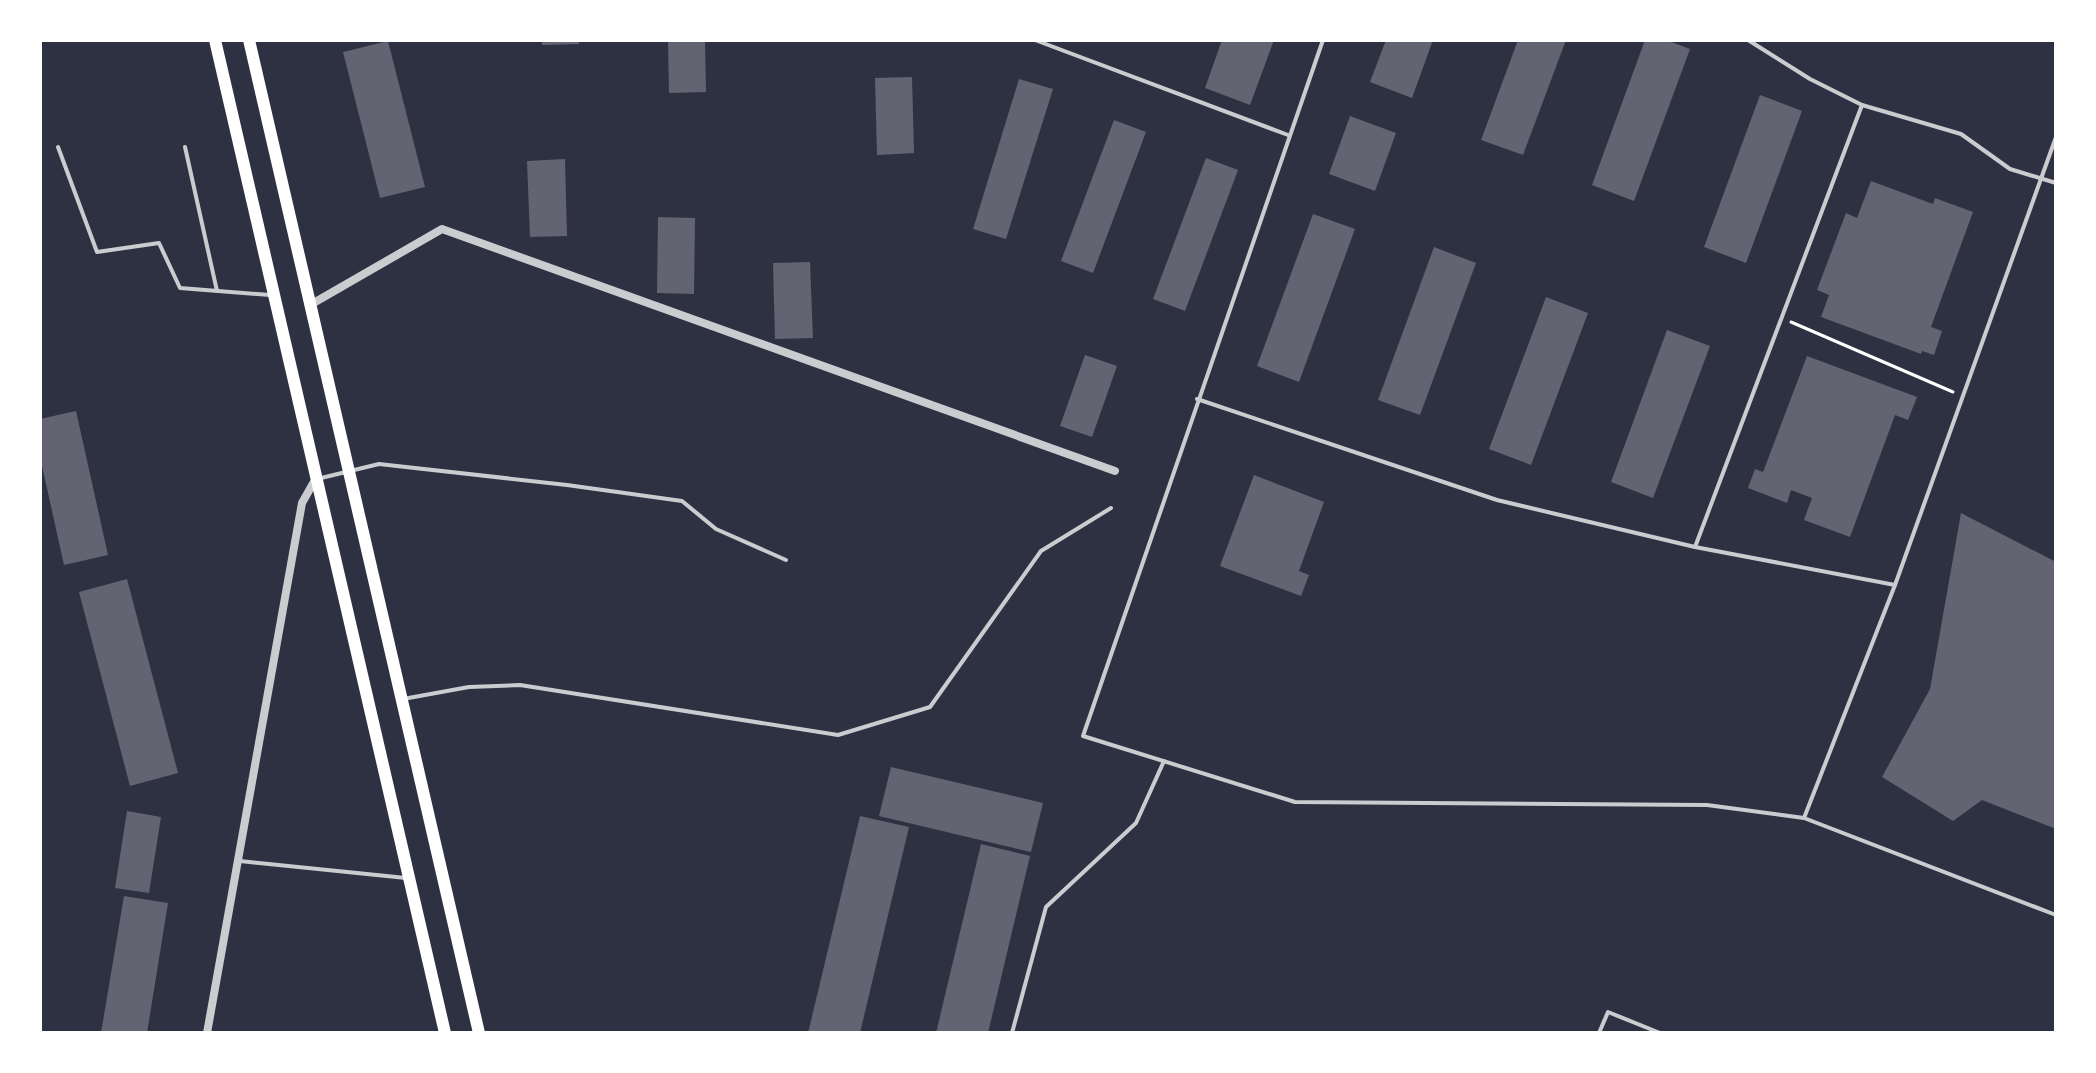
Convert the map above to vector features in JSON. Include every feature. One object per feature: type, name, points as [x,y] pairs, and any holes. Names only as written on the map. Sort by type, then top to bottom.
[{"type":"main road","points":[[215,40],[445,1033]]},
{"type":"main road","points":[[249,40],[479,1033]]},
{"type":"street","points":[[310,305],[442,229],[1115,471]]},
{"type":"street","points":[[207,1033],[302,503],[315,480]]},
{"type":"lane","points":[[1035,40],[1288,135]]},
{"type":"lane","points":[[1323,40],[1083,736],[1295,802],[1707,805],[1804,818],[2056,915]]},
{"type":"lane","points":[[1748,40],[1810,79],[1862,105],[1961,134],[2010,169],[2056,183]]},
{"type":"lane","points":[[1695,547],[1862,105]]},
{"type":"lane","points":[[1804,818],[1895,585],[2056,137]]},
{"type":"lane","points":[[58,147],[97,252],[159,243],[180,288],[273,295]]},
{"type":"lane","points":[[185,147],[217,291]]},
{"type":"lane","points":[[1197,399],[1497,500],[1695,547],[1895,585]]},
{"type":"lane","points":[[315,480],[379,464],[682,501],[716,529],[786,560]]},
{"type":"lane","points":[[401,700],[469,687],[520,685],[838,735],[930,707],[1041,551],[1111,508]]},
{"type":"lane","points":[[1012,1033],[1046,907],[1136,823],[1164,761]]},
{"type":"lane","points":[[237,860],[409,878]]},
{"type":"lane","points":[[1599,1033],[1608,1012],[1660,1033]]},
{"type":"path","points":[[1780,317],[1961,396]]},
{"type":"building","points":[[542,40],[579,40],[579,44],[542,45]]},
{"type":"building","points":[[668,40],[705,40],[706,92],[669,93]]},
{"type":"building","points":[[1222,40],[1274,40],[1250,105],[1205,88]]},
{"type":"building","points":[[1386,40],[1433,40],[1412,98],[1370,82]]},
{"type":"building","points":[[1518,40],[1566,40],[1523,155],[1481,140]]},
{"type":"building","points":[[1645,40],[1666,40],[1690,49],[1634,201],[1592,185]]},
{"type":"building","points":[[388,41],[425,187],[380,198],[343,52]]},
{"type":"building","points":[[912,77],[914,153],[877,155],[875,78]]},
{"type":"building","points":[[1019,79],[1053,89],[1006,239],[973,229]]},
{"type":"building","points":[[1760,95],[1802,111],[1746,263],[1704,247]]},
{"type":"building","points":[[1350,116],[1396,133],[1375,191],[1329,174]]},
{"type":"building","points":[[1114,120],[1146,132],[1093,273],[1061,261]]},
{"type":"building","points":[[1206,158],[1238,170],[1185,311],[1153,299]]},
{"type":"building","points":[[565,159],[567,236],[530,237],[527,161]]},
{"type":"building","points":[[1871,181],[1933,204],[1935,198],[1973,212],[1931,327],[1942,331],[1934,355],[1922,351],[1921,354],[1821,317],[1829,295],[1817,290],[1846,213],[1857,218]]},
{"type":"building","points":[[1313,214],[1355,229],[1299,382],[1257,366]]},
{"type":"building","points":[[658,217],[695,218],[694,294],[657,293]]},
{"type":"building","points":[[1434,247],[1476,263],[1420,415],[1378,400]]},
{"type":"building","points":[[810,262],[813,338],[775,339],[773,263]]},
{"type":"building","points":[[1546,297],[1588,313],[1531,465],[1489,449]]},
{"type":"building","points":[[1667,330],[1710,346],[1653,498],[1611,482]]},
{"type":"building","points":[[1085,355],[1117,366],[1092,437],[1060,426]]},
{"type":"building","points":[[1807,356],[1917,397],[1908,420],[1895,415],[1850,537],[1804,520],[1812,498],[1791,490],[1787,503],[1748,488],[1755,469],[1763,472]]},
{"type":"building","points":[[76,411],[108,555],[64,565],[40,457],[40,419]]},
{"type":"building","points":[[1254,475],[1324,502],[1299,571],[1309,575],[1301,596],[1220,566]]},
{"type":"building","points":[[1961,513],[2056,562],[2056,829],[1982,800],[1953,821],[1882,777],[1930,689]]},
{"type":"building","points":[[127,579],[178,773],[130,786],[79,592]]},
{"type":"building","points":[[891,767],[1043,803],[1031,852],[879,816]]},
{"type":"building","points":[[127,811],[161,817],[149,893],[115,888]]},
{"type":"building","points":[[860,816],[909,827],[860,1033],[808,1033]]},
{"type":"building","points":[[981,844],[1030,856],[988,1033],[936,1033]]},
{"type":"building","points":[[124,896],[168,903],[147,1033],[101,1033]]}]
